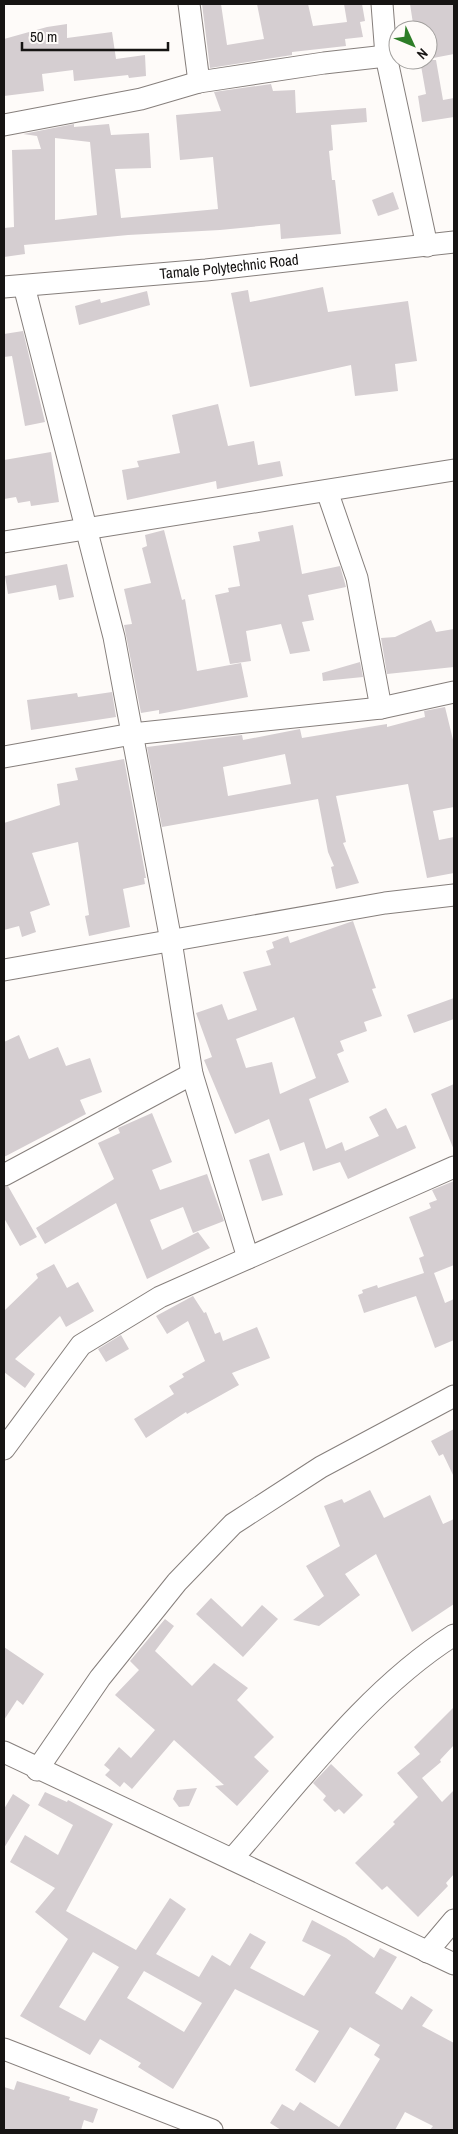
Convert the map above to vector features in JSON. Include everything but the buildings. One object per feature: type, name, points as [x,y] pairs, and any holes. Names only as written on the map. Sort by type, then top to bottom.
[{"type":"street","points":[[190,4],[199,82]]},
{"type":"street","points":[[382,4],[386,56],[427,246]]},
{"type":"street","points":[[4,125],[141,99],[199,82],[324,63],[386,56]]},
{"type":"street","name":"Tamale Polytechnic Road","points":[[14,286],[206,270],[454,242]]},
{"type":"street","points":[[14,286],[88,528],[114,637],[172,941],[192,1074],[248,1258]]},
{"type":"street","points":[[4,542],[454,470]]},
{"type":"street","points":[[328,491],[357,578],[380,708]]},
{"type":"street","points":[[4,757],[132,734],[380,708],[454,692]]},
{"type":"street","points":[[4,970],[385,903],[454,895]]},
{"type":"street","points":[[4,1175],[192,1074]]},
{"type":"street","points":[[4,1449],[81,1345],[160,1297],[454,1167]]},
{"type":"street","points":[[37,1770],[100,1678],[165,1596],[233,1524],[321,1467],[454,1396]]},
{"type":"street","points":[[232,1859],[363,1710],[393,1681],[454,1635]]},
{"type":"street","points":[[4,1752],[37,1770],[232,1859],[454,1964]]},
{"type":"street","points":[[427,1952],[454,1920]]},
{"type":"street","points":[[4,2048],[212,2130]]}]
